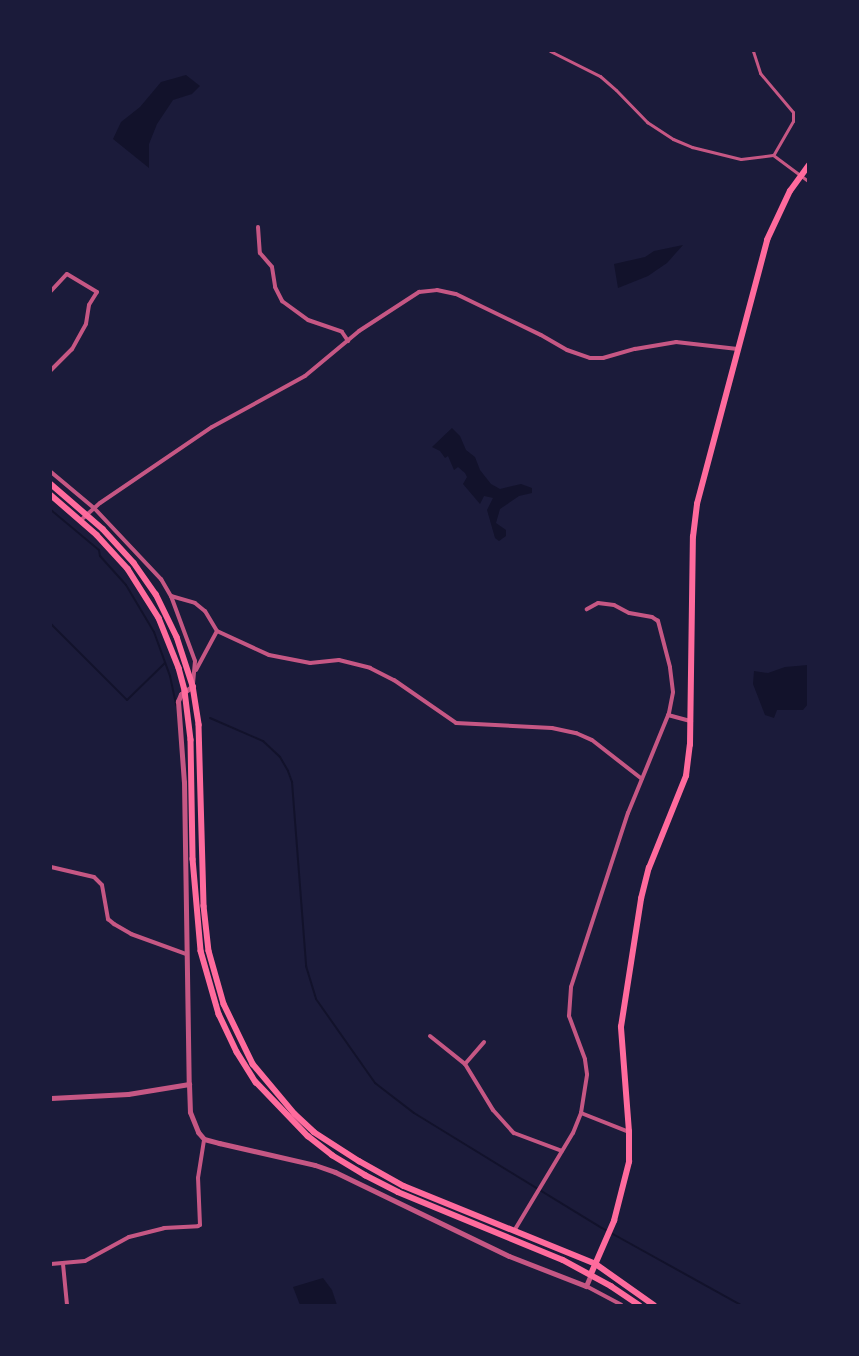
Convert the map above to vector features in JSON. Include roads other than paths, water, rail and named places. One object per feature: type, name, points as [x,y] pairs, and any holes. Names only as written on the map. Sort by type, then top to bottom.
[{"type":"main road","points":[[591,1274],[614,1220],[629,1162],[629,1132],[620,1043],[624,994],[647,874],[686,776],[691,721],[693,537],[697,504],[767,240],[790,191],[808,166]]},
{"type":"main road","points":[[51,484],[87,514],[120,547],[156,594],[177,637],[193,686],[197,710],[201,763],[204,906],[209,950],[224,1004],[253,1064],[294,1114],[332,1145],[404,1186],[596,1264],[654,1305]]},
{"type":"main road","points":[[51,495],[81,520],[113,552],[149,599],[170,641],[185,691],[191,740],[194,867],[201,951],[219,1014],[237,1052],[256,1082],[308,1136],[332,1155],[365,1175],[398,1192],[530,1246],[591,1274],[639,1305]]},
{"type":"street","points":[[550,51],[600,76],[647,122],[673,139],[692,147],[741,159],[773,155],[808,181]]},
{"type":"street","points":[[752,51],[760,73],[793,112],[793,121],[773,155]]},
{"type":"street","points":[[258,227],[260,252],[272,267],[275,287],[282,301],[308,320],[342,332],[348,341]]},
{"type":"street","points":[[51,291],[67,274],[97,292],[89,305],[86,324],[72,349],[51,370]]},
{"type":"street","points":[[81,520],[94,508],[212,427],[305,376],[348,341],[408,298],[419,292],[437,290],[456,294],[486,307],[567,350],[590,358],[676,342],[738,349]]},
{"type":"street","points":[[51,472],[94,508],[152,567],[171,596],[195,660],[196,670],[193,686],[185,691],[178,701],[184,782],[189,1084],[192,1118],[198,1132],[204,1139],[335,1172],[509,1256],[586,1286],[621,1305]]},
{"type":"street","points":[[171,596],[195,603],[205,611],[217,631],[269,655],[310,663],[339,660],[370,668],[394,680],[456,723],[552,728],[576,733],[592,740],[642,779]]},
{"type":"street","points":[[514,1231],[573,1133],[581,1113],[587,1074],[584,1059],[569,1016],[571,986],[642,779],[668,715],[673,692],[670,667],[658,621],[652,617],[629,613],[614,606],[598,603],[587,609]]},
{"type":"street","points":[[196,670],[217,631]]},
{"type":"street","points":[[668,715],[691,721]]},
{"type":"street","points":[[51,866],[94,877],[102,885],[108,919],[131,934],[186,954]]},
{"type":"street","points":[[430,1036],[465,1064],[493,1110],[514,1133],[562,1151]]},
{"type":"street","points":[[465,1064],[484,1042]]},
{"type":"street","points":[[51,1098],[128,1094],[189,1084]]},
{"type":"street","points":[[581,1113],[629,1132]]},
{"type":"street","points":[[51,1264],[85,1261],[129,1237],[164,1228],[200,1225],[198,1178],[204,1139]]},
{"type":"street","points":[[63,1264],[67,1305]]},
{"type":"street","points":[[586,1286],[591,1274]]},
{"type":"waterway","points":[[51,510],[99,550],[100,556],[126,585],[154,632],[170,676],[176,705]]},
{"type":"waterway","points":[[51,624],[127,700],[165,663]]},
{"type":"waterway","points":[[210,718],[263,741],[280,757],[288,771],[292,782],[306,966],[316,999],[375,1083],[414,1113],[602,1228],[741,1305]]}]
